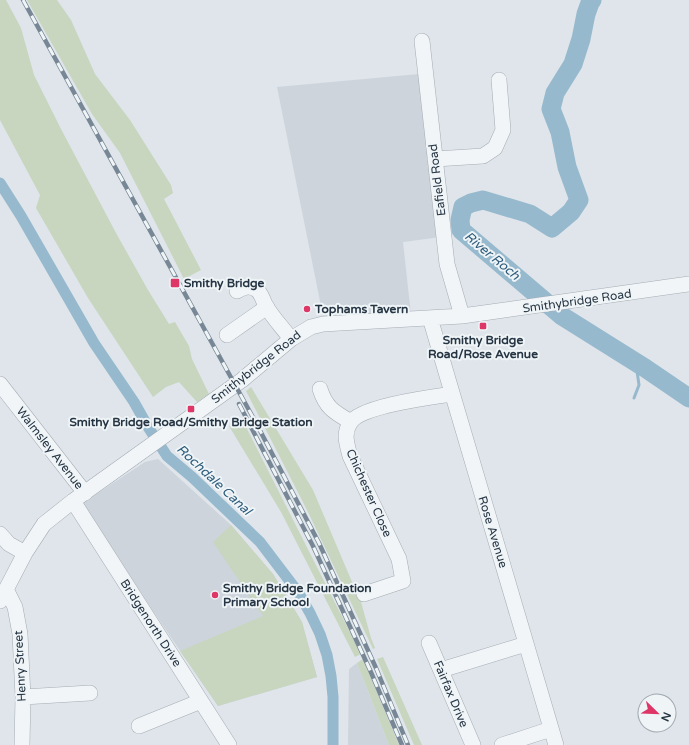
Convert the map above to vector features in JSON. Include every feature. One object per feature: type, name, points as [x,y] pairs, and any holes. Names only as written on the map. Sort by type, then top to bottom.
[{"type":"street","name":"Eafield Road","points":[[422,42],[447,264],[462,316]]},
{"type":"street","points":[[435,159],[484,156],[495,148],[503,130],[499,80]]},
{"type":"street","name":"Smithybridge Road","points":[[3,595],[25,553],[44,524],[79,497],[242,380],[291,339],[310,327],[323,324],[462,316],[587,300],[689,284]]},
{"type":"street","points":[[237,291],[248,286],[258,290],[267,307],[291,339]]},
{"type":"street","points":[[227,335],[267,307]]},
{"type":"street","name":"Rose Avenue","points":[[430,318],[556,745]]},
{"type":"street","name":"Walmsley Avenue","points":[[0,384],[79,497]]},
{"type":"street","points":[[320,389],[326,404],[350,422],[360,414],[404,402],[452,394]]},
{"type":"street","name":"Chichester Close","points":[[350,422],[345,438],[350,456],[408,579],[364,594]]},
{"type":"street","name":"Bridgenorth Drive","points":[[79,497],[201,701],[229,743],[228,745]]},
{"type":"street","points":[[0,534],[9,544],[25,553]]},
{"type":"street","name":"Henry Street","points":[[3,595],[14,606],[20,634],[22,745]]},
{"type":"street","name":"Fairfax Drive","points":[[429,643],[473,745]]},
{"type":"street","points":[[441,670],[526,644]]},
{"type":"street","points":[[22,697],[90,693]]},
{"type":"street","points":[[139,726],[201,701]]},
{"type":"street","points":[[502,745],[551,729]]},
{"type":"shaded area","points":[[419,74],[441,237],[403,242],[411,315],[324,321],[277,87]]},
{"type":"shaded area","name":"Smithy Bridge Foundation Primary School","points":[[158,459],[231,525],[273,574],[302,622],[317,677],[218,706],[157,617],[83,503],[145,462]]},
{"type":"shaded area","points":[[357,663],[389,745],[348,745],[349,669]]},
{"type":"green space","points":[[0,0],[6,0],[21,28],[34,75],[116,233],[169,324],[175,322],[189,346],[192,359],[209,394],[197,402],[179,382],[166,387],[153,397],[88,298],[36,208],[40,195],[0,120]]},
{"type":"green space","points":[[27,0],[57,0],[71,20],[95,74],[130,120],[171,185],[173,193],[164,199],[201,270],[184,279],[120,153],[92,114]]},
{"type":"green space","points":[[251,387],[313,490],[355,589],[361,597],[361,602],[375,648],[373,649],[308,512],[246,391]]},
{"type":"green space","points":[[242,419],[361,654],[355,657],[281,512],[229,426]]},
{"type":"green space","points":[[231,525],[273,574],[302,622],[317,677],[218,706],[180,651],[263,616],[213,542]]},
{"type":"green space","points":[[383,657],[422,745],[414,745],[377,659]]},
{"type":"green space","points":[[363,659],[399,745],[389,745],[357,663]]},
{"type":"waterway","name":"River Roch","points":[[592,0],[586,14],[581,39],[573,64],[555,93],[551,109],[560,132],[567,167],[579,200],[571,212],[552,228],[530,214],[483,200],[471,203],[463,207],[460,220],[461,230],[562,316],[645,368],[689,398]]},
{"type":"waterway","name":"Rochdale Canal","points":[[0,183],[21,216],[94,343],[134,402],[167,456],[192,477],[260,542],[298,592],[320,634],[327,655],[333,697],[333,745]]},
{"type":"waterway","points":[[634,398],[639,385],[637,371],[638,364]]},
{"type":"railway","points":[[23,0],[255,421],[319,543],[376,668],[408,745]]},
{"type":"railway","points":[[239,404],[313,546],[370,670],[402,745]]},
{"type":"place","name":"Smithy Bridge","points":[[175,283]]},
{"type":"place","name":"Tophams Tavern","points":[[307,309]]},
{"type":"place","name":"Smithy Bridge Road/Rose Avenue","points":[[483,326]]},
{"type":"place","name":"Smithy Bridge Road/Smithy Bridge Station","points":[[191,409]]},
{"type":"place","name":"Smithy Bridge Foundation Primary School","points":[[215,595]]}]
